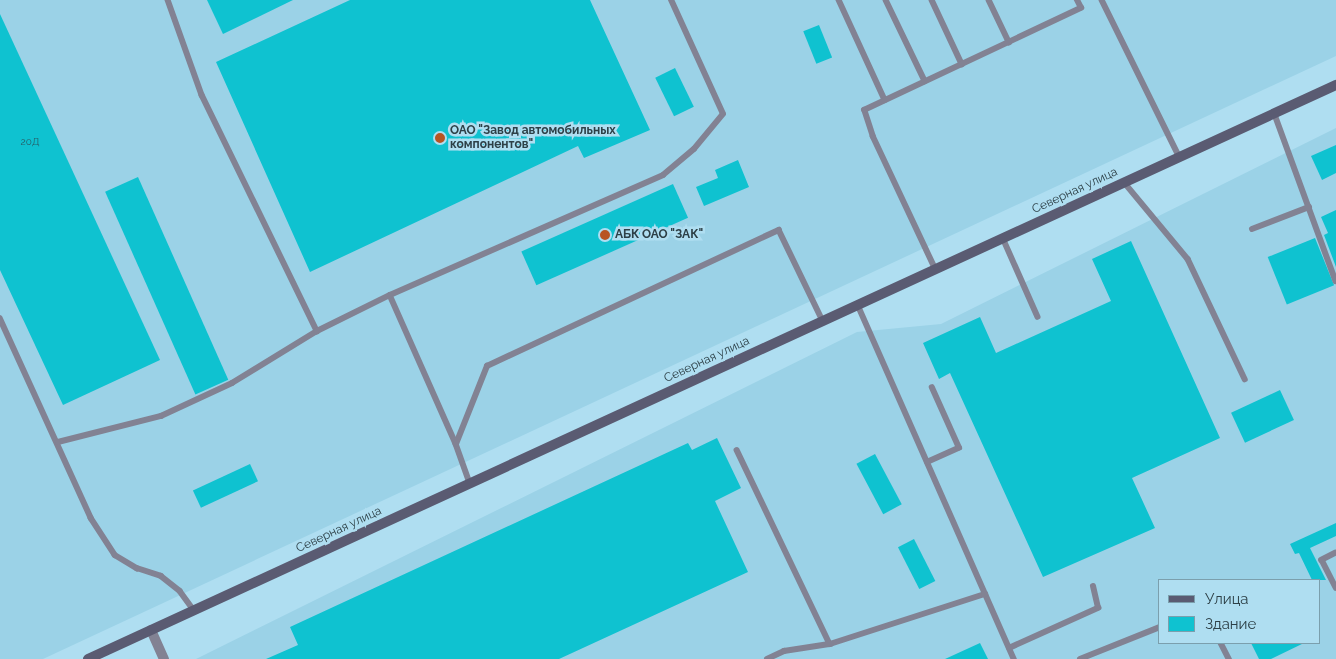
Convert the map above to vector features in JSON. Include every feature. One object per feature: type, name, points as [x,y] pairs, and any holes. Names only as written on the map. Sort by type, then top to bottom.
[{"type":"main road","name":"Северная улица","points":[[88,659],[1336,85]]},
{"type":"street","points":[[151,630],[164,659]]},
{"type":"lane","points":[[168,0],[202,95],[317,332]]},
{"type":"lane","points":[[58,442],[81,438],[161,416],[232,383],[317,332],[390,294],[663,176],[694,148],[723,114],[671,0]]},
{"type":"lane","points":[[839,0],[885,100]]},
{"type":"lane","points":[[886,0],[925,81]]},
{"type":"lane","points":[[932,0],[962,64]]},
{"type":"lane","points":[[989,0],[1009,42]]},
{"type":"lane","points":[[934,269],[873,137],[864,110],[1081,8],[1077,0]]},
{"type":"lane","points":[[1102,0],[1179,156]]},
{"type":"lane","points":[[1274,112],[1336,281]]},
{"type":"lane","points":[[1124,182],[1188,259],[1245,379]]},
{"type":"lane","points":[[1252,229],[1309,207]]},
{"type":"lane","points":[[456,444],[487,366],[779,230],[823,321]]},
{"type":"lane","points":[[1003,238],[1038,318]]},
{"type":"lane","points":[[390,294],[456,444],[470,483]]},
{"type":"lane","points":[[858,305],[1014,659]]},
{"type":"lane","points":[[0,318],[91,518],[115,556],[137,568],[161,576],[180,591],[194,610]]},
{"type":"lane","points":[[927,462],[959,448],[932,388]]},
{"type":"lane","points":[[737,450],[830,644]]},
{"type":"lane","points":[[1336,553],[1322,560],[1336,588]]},
{"type":"lane","points":[[1010,648],[1098,608],[1093,587]]},
{"type":"lane","points":[[767,659],[784,651],[830,644],[986,594]]},
{"type":"lane","points":[[1080,659],[1158,628]]},
{"type":"lane","points":[[1222,644],[1229,659]]},
{"type":"shaded area","points":[[0,0],[1336,0],[1336,56],[43,659],[0,659]]},
{"type":"shaded area","points":[[1336,128],[1336,659],[196,659],[857,332],[941,324]]},
{"type":"building","points":[[207,0],[293,0],[223,34]]},
{"type":"building","name":"ОАО \"Завод автомобильных компонентов\"","points":[[350,0],[590,0],[650,130],[584,158],[578,146],[310,272],[216,62]]},
{"type":"building","points":[[0,14],[160,360],[63,405],[0,270]]},
{"type":"building","points":[[819,25],[832,57],[816,64],[803,31]]},
{"type":"building","points":[[675,68],[694,107],[674,116],[655,78]]},
{"type":"building","points":[[1336,145],[1336,173],[1322,180],[1311,156]]},
{"type":"building","points":[[738,160],[749,187],[704,206],[696,187],[718,178],[715,170]]},
{"type":"building","points":[[138,177],[228,380],[195,394],[105,192]]},
{"type":"building","name":"АБК ОАО \"ЗАК\"","points":[[673,184],[688,218],[536,285],[521,252]]},
{"type":"building","points":[[1336,210],[1336,267],[1324,235],[1328,233],[1321,217]]},
{"type":"building","points":[[1315,238],[1334,285],[1287,304],[1268,257]]},
{"type":"building","points":[[1131,241],[1220,438],[1132,478],[1155,528],[1043,577],[950,373],[939,379],[923,343],[980,317],[996,353],[1111,301],[1092,259]]},
{"type":"building","points":[[1280,390],[1294,420],[1245,443],[1231,413]]},
{"type":"building","points":[[717,438],[741,488],[715,501],[748,572],[559,659],[266,659],[298,645],[290,627],[688,443],[692,450]]},
{"type":"building","points":[[875,454],[902,504],[883,514],[856,464]]},
{"type":"building","points":[[250,464],[258,481],[201,508],[193,491]]},
{"type":"building","points":[[1336,523],[1336,536],[1310,548],[1326,580],[1312,579],[1299,553],[1295,554],[1290,544]]},
{"type":"building","points":[[914,539],[935,581],[919,589],[898,547]]},
{"type":"building","points":[[980,643],[988,659],[945,659]]},
{"type":"building","points":[[1252,644],[1302,644],[1271,659],[1259,659]]},
{"type":"place","name":"ОАО \"Завод автомобильных компонентов\"","points":[[440,138]]},
{"type":"place","name":"АБК ОАО \"ЗАК\"","points":[[605,235]]}]
